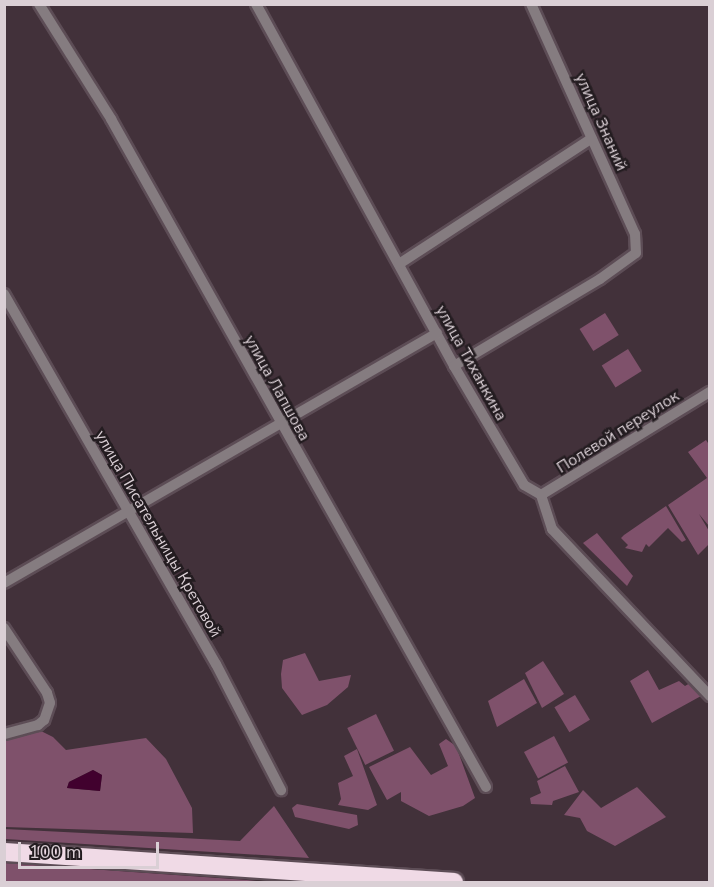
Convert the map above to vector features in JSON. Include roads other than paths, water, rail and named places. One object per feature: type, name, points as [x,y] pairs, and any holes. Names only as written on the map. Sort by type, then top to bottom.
[{"type":"highway","points":[[4,852],[454,882]]},
{"type":"street","name":"улица Лапшова","points":[[39,4],[111,119],[486,788]]},
{"type":"street","name":"улица Тиханкина","points":[[256,4],[372,222],[399,264],[454,366],[524,484],[541,495]]},
{"type":"street","name":"улица Знаний","points":[[454,366],[591,286],[636,254],[635,234],[531,4]]},
{"type":"street","points":[[399,264],[592,138]]},
{"type":"street","name":"улица Писательницы Кретовой","points":[[4,294],[126,511],[216,664],[281,790]]},
{"type":"street","points":[[4,583],[279,422],[437,333]]},
{"type":"street","name":"Полевой переулок","points":[[541,495],[710,392]]},
{"type":"street","points":[[541,495],[552,529],[710,696]]},
{"type":"street","points":[[4,628],[47,693],[49,712],[38,725],[4,734]]}]
